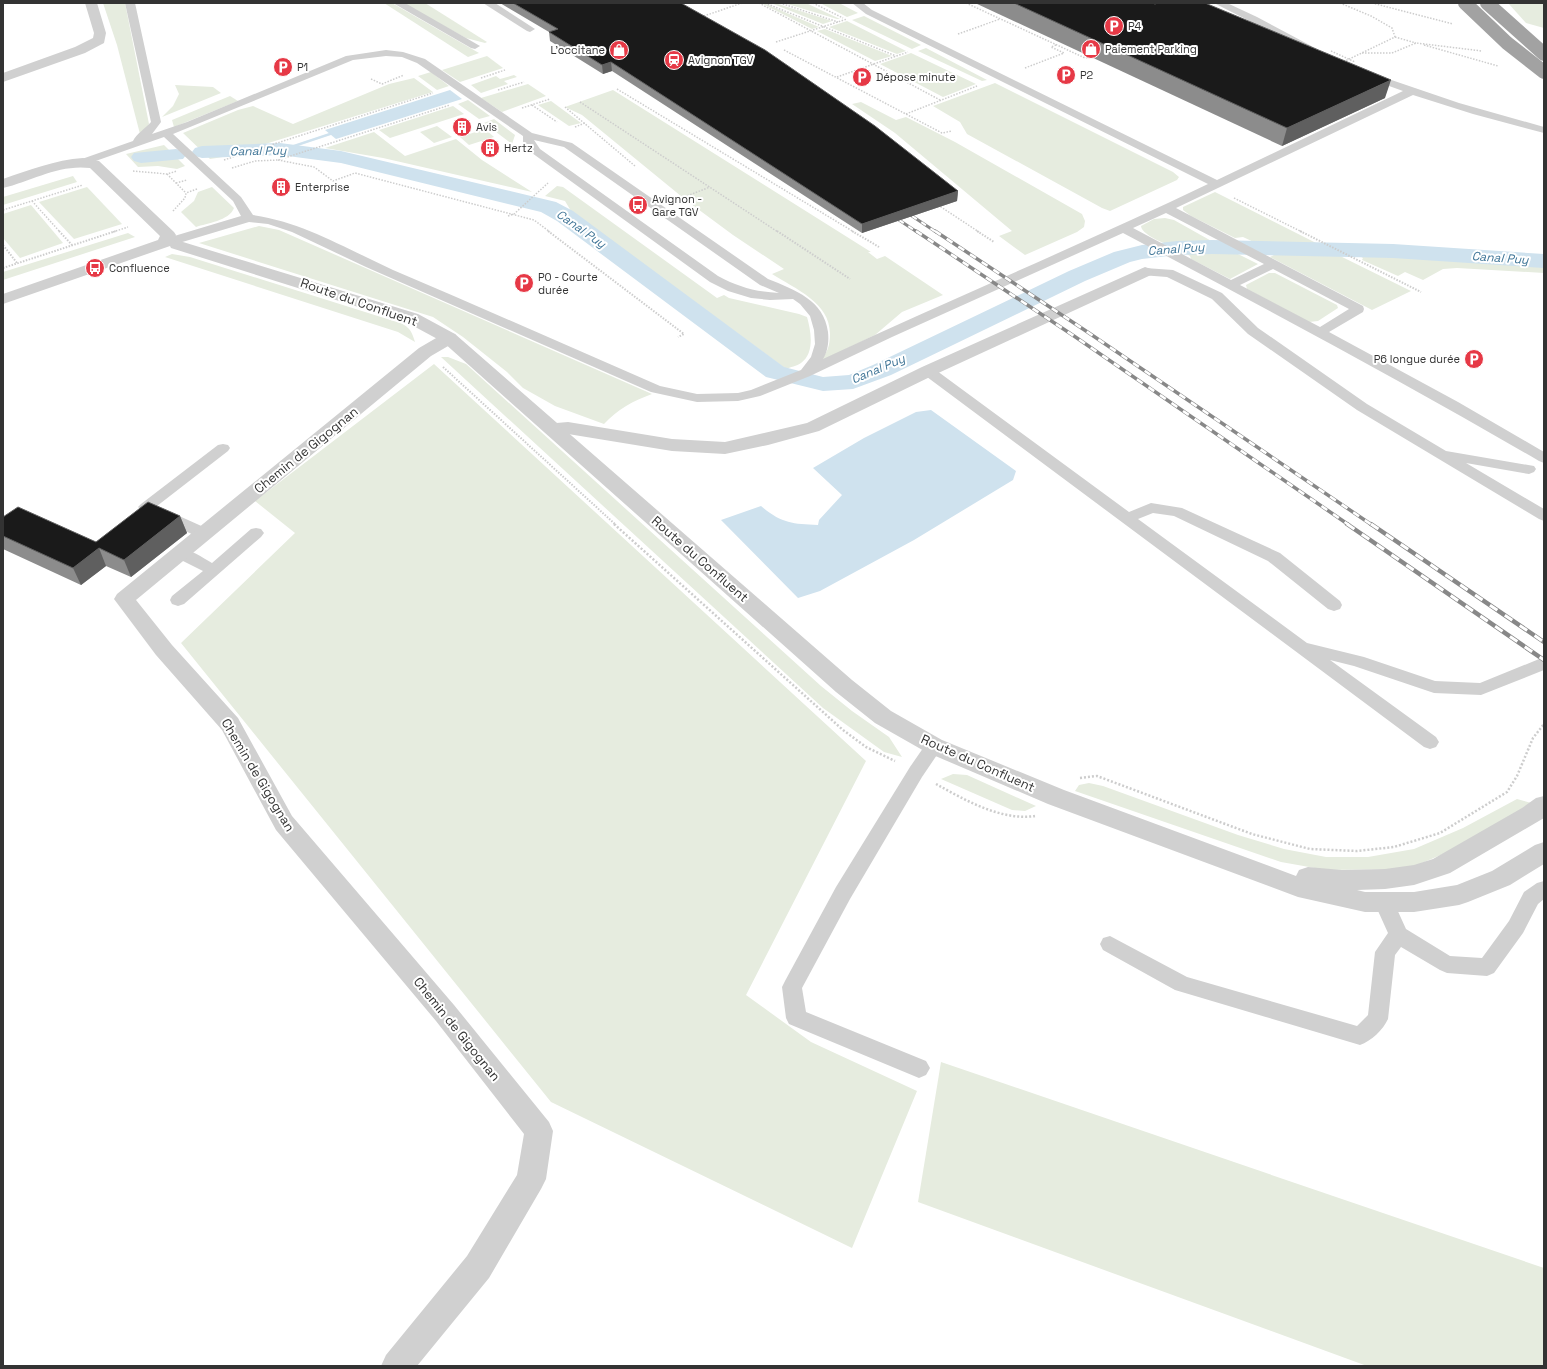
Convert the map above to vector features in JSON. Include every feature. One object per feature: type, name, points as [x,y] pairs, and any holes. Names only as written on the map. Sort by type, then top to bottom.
[{"type":"highway","points":[[1465,3],[1507,43],[1544,72]]},
{"type":"highway","points":[[1487,3],[1544,54]]},
{"type":"street","points":[[3,78],[80,50],[99,40],[100,33],[91,3]]},
{"type":"street","points":[[3,184],[65,165],[83,162],[94,164],[168,235],[171,244],[3,299]]},
{"type":"street","name":"Route du Confluent","points":[[171,244],[329,291],[412,318],[449,338],[844,686],[883,717],[934,746],[1056,797],[1246,867]]},
{"type":"street","points":[[551,428],[568,428],[672,445],[725,448],[768,439],[813,427],[928,371],[1145,272]]},
{"type":"street","name":"Chemin de Gigognan","points":[[397,1366],[478,1267],[531,1179],[539,1131],[445,1014],[284,823],[230,724],[164,650],[124,599],[425,352],[449,338]]},
{"type":"street","points":[[1246,867],[1296,876],[1342,880],[1385,880],[1414,875],[1441,866],[1530,815],[1544,805]]},
{"type":"street","points":[[1246,867],[1298,886],[1365,902],[1414,902],[1459,895],[1501,878],[1544,852]]},
{"type":"lane","points":[[129,146],[149,131],[156,122],[130,3]]},
{"type":"lane","points":[[398,3],[475,46]]},
{"type":"lane","points":[[488,3],[530,29]]},
{"type":"lane","points":[[857,3],[869,12],[1214,185]]},
{"type":"lane","points":[[1219,3],[1254,18],[1323,54]]},
{"type":"lane","points":[[83,162],[166,133],[335,63],[364,55],[391,52],[406,54],[421,61],[528,135],[568,145],[764,282],[795,296],[809,305],[818,316],[822,334],[818,356],[805,373]]},
{"type":"lane","points":[[1342,63],[1412,91],[1495,117],[1544,130]]},
{"type":"lane","points":[[171,244],[248,218],[269,221],[296,229],[370,264],[656,388],[696,398],[738,397],[755,393],[805,373],[1123,228],[1412,91]]},
{"type":"lane","points":[[166,133],[237,199],[248,218]]},
{"type":"lane","points":[[528,135],[529,143],[536,151],[730,289],[771,297],[795,296]]},
{"type":"lane","points":[[1166,208],[1358,309],[1320,332]]},
{"type":"lane","points":[[1123,228],[1320,332],[1446,401],[1544,458]]},
{"type":"lane","points":[[1230,285],[1272,265]]},
{"type":"lane","points":[[1145,272],[1169,273],[1217,296],[1253,331],[1362,407],[1544,516]]},
{"type":"lane","points":[[928,371],[1430,742]]},
{"type":"lane","points":[[203,533],[146,507],[223,448]]},
{"type":"lane","points":[[1438,453],[1529,469]]},
{"type":"lane","points":[[1127,518],[1150,508],[1177,511],[1274,557],[1334,605]]},
{"type":"lane","points":[[178,600],[256,533]]},
{"type":"lane","points":[[180,553],[214,570]]},
{"type":"lane","points":[[1300,646],[1358,661],[1434,688],[1481,689],[1544,663]]},
{"type":"lane","points":[[919,1068],[796,1018],[792,988],[843,893],[916,772],[934,746]]},
{"type":"lane","points":[[1384,902],[1399,935],[1447,964],[1488,967],[1516,928],[1531,898],[1544,889]]},
{"type":"lane","points":[[1110,944],[1182,984],[1360,1036],[1378,1019],[1385,952],[1399,935]]},
{"type":"path","points":[[699,18],[742,3]]},
{"type":"path","points":[[759,3],[940,100]]},
{"type":"path","points":[[765,3],[896,56]]},
{"type":"path","points":[[776,42],[838,22],[780,3]]},
{"type":"path","points":[[966,3],[1084,58],[1090,57]]},
{"type":"path","points":[[1340,3],[1371,16],[1392,28],[1395,37]]},
{"type":"path","points":[[1342,63],[1395,37],[1499,66]]},
{"type":"path","points":[[1362,53],[1392,53],[1416,43]]},
{"type":"path","points":[[784,50],[942,133],[952,131]]},
{"type":"path","points":[[837,77],[912,51]]},
{"type":"path","points":[[493,74],[505,70]]},
{"type":"path","points":[[371,79],[382,84],[408,73]]},
{"type":"path","points":[[510,86],[524,82]]},
{"type":"path","points":[[223,160],[437,92],[431,88]]},
{"type":"path","points":[[617,89],[879,247]]},
{"type":"path","points":[[906,114],[964,91]]},
{"type":"path","points":[[536,103],[550,99]]},
{"type":"path","points":[[580,102],[850,278]]},
{"type":"path","points":[[228,169],[251,162],[278,160],[453,104]]},
{"type":"path","points":[[532,105],[563,126]]},
{"type":"path","points":[[565,107],[640,170]]},
{"type":"path","points":[[580,125],[585,123]]},
{"type":"path","points":[[278,160],[314,167],[333,181],[356,173],[534,220],[684,334],[678,337]]},
{"type":"path","points":[[127,171],[167,174],[198,164]]},
{"type":"path","points":[[167,174],[186,193]]},
{"type":"path","points":[[3,210],[90,182]]},
{"type":"path","points":[[186,193],[219,182]]},
{"type":"path","points":[[1214,185],[1310,236],[1421,292]]},
{"type":"path","points":[[683,197],[710,187]]},
{"type":"path","points":[[508,216],[514,214],[538,192]]},
{"type":"path","points":[[169,213],[185,198],[186,193]]},
{"type":"path","points":[[32,200],[72,245]]},
{"type":"path","points":[[934,203],[994,242]]},
{"type":"path","points":[[3,268],[130,226]]},
{"type":"path","points":[[3,245],[17,263]]},
{"type":"path","points":[[441,364],[545,462],[843,730],[866,747],[880,755],[898,762]]},
{"type":"path","points":[[1075,780],[1082,777],[1097,776],[1252,834],[1310,849],[1357,851],[1394,847],[1440,833],[1507,792],[1517,776],[1533,738],[1544,724]]},
{"type":"path","points":[[932,781],[956,795],[1001,813],[1021,818],[1034,816],[1039,813]]},
{"type":"shaded area","points":[[103,3],[125,3],[149,124],[145,131],[140,134],[117,45]]},
{"type":"shaded area","points":[[384,3],[392,3],[479,53],[468,57]]},
{"type":"shaded area","points":[[402,3],[425,3],[487,42],[485,43],[466,38]]},
{"type":"shaded area","points":[[771,3],[775,3],[832,21],[823,24]]},
{"type":"shaded area","points":[[784,3],[806,3],[840,19],[837,19]]},
{"type":"shaded area","points":[[820,3],[839,3],[858,13],[847,17]]},
{"type":"shaded area","points":[[1508,3],[1544,3],[1544,28],[1526,23]]},
{"type":"shaded area","points":[[763,4],[766,4],[819,27],[812,29]]},
{"type":"shaded area","points":[[864,16],[921,45],[912,49],[852,20]]},
{"type":"shaded area","points":[[847,21],[906,51],[897,54],[829,27]]},
{"type":"shaded area","points":[[825,29],[892,56],[875,61],[817,31]]},
{"type":"shaded area","points":[[926,48],[987,80],[982,81],[918,51]]},
{"type":"shaded area","points":[[911,53],[976,84],[943,97],[880,64]]},
{"type":"shaded area","points":[[487,56],[503,68],[460,82],[442,70]]},
{"type":"shaded area","points":[[431,72],[449,86],[437,90],[418,76]]},
{"type":"shaded area","points":[[514,75],[517,77],[504,81],[508,84],[481,93],[471,85],[496,76],[500,79]]},
{"type":"shaded area","points":[[414,78],[433,92],[223,157],[210,159],[183,133],[238,110],[253,106],[293,124],[389,84]]},
{"type":"shaded area","points":[[995,83],[1173,172],[1179,177],[1177,180],[1110,211],[967,134],[960,122],[933,106]]},
{"type":"shaded area","points":[[528,84],[546,96],[502,112],[481,98]]},
{"type":"shaded area","points":[[175,85],[213,87],[221,93],[162,117],[173,106],[179,94]]},
{"type":"shaded area","points":[[613,90],[871,252],[868,252],[877,259],[885,256],[943,295],[902,312],[875,335],[819,362],[829,346],[830,334],[828,323],[824,313],[810,298],[772,274],[784,269],[733,235],[687,201],[582,115],[565,107]]},
{"type":"shaded area","points":[[230,96],[238,101],[174,127],[172,120]]},
{"type":"shaded area","points":[[468,100],[490,116],[479,119],[458,104]]},
{"type":"shaded area","points":[[551,101],[581,123],[569,126],[538,105]]},
{"type":"shaded area","points":[[861,102],[896,120],[906,117],[955,142],[1082,214],[1085,221],[1084,227],[1077,232],[1025,255],[999,236],[1012,231],[895,133],[852,104]]},
{"type":"shaded area","points":[[453,106],[464,114],[390,138],[379,130]]},
{"type":"shaded area","points":[[494,119],[515,135],[512,144],[484,123]]},
{"type":"shaded area","points":[[437,126],[452,137],[434,143],[420,132]]},
{"type":"shaded area","points":[[485,129],[494,137],[469,145],[460,137]]},
{"type":"shaded area","points":[[374,132],[405,156],[456,139],[482,160],[532,192],[383,158],[325,148]]},
{"type":"shaded area","points":[[164,145],[185,166],[177,169],[158,166],[138,167],[126,154]]},
{"type":"shaded area","points":[[73,176],[77,182],[3,205],[3,197]]},
{"type":"shaded area","points":[[557,186],[563,187],[717,298],[724,295],[729,298],[807,317],[811,342],[805,359],[799,364],[786,369],[571,211],[565,201],[545,196]]},
{"type":"shaded area","points":[[87,187],[122,224],[74,239],[39,202]]},
{"type":"shaded area","points":[[212,187],[234,208],[228,216],[223,219],[196,227],[181,212],[194,201],[198,192]]},
{"type":"shaded area","points":[[1215,192],[1324,247],[1260,245],[1243,237],[1235,238],[1191,216],[1183,210],[1183,207]]},
{"type":"shaded area","points":[[31,205],[63,243],[20,258],[3,238],[3,214]]},
{"type":"shaded area","points":[[1165,218],[1174,220],[1215,243],[1186,245],[1168,244],[1152,237],[1142,229],[1141,226],[1154,219]]},
{"type":"shaded area","points":[[259,226],[279,230],[652,394],[626,406],[604,424],[555,406],[523,388],[507,372],[463,337],[433,317],[199,243]]},
{"type":"shaded area","points":[[128,233],[135,237],[3,280],[3,272]]},
{"type":"shaded area","points":[[1264,249],[1330,251],[1411,291],[1372,310],[1270,257],[1276,254]]},
{"type":"shaded area","points":[[1180,250],[1230,250],[1258,264],[1230,279],[1191,259],[1190,256]]},
{"type":"shaded area","points":[[172,254],[190,257],[400,323],[410,330],[415,342],[398,332],[165,257]]},
{"type":"shaded area","points":[[1357,254],[1544,266],[1544,273],[1457,268],[1443,269],[1423,280],[1405,272],[1398,276],[1362,260],[1363,258]]},
{"type":"shaded area","points":[[1269,273],[1275,273],[1337,305],[1338,308],[1318,321],[1309,322],[1247,289],[1246,285]]},
{"type":"shaded area","points":[[441,357],[448,357],[466,364],[821,686],[852,711],[889,737],[902,757],[884,752],[823,708]]},
{"type":"shaded area","points":[[434,364],[866,761],[746,995],[811,1042],[917,1091],[852,1248],[551,1102],[181,643],[295,533],[255,501]]},
{"type":"shaded area","points":[[953,774],[967,775],[1036,806],[1025,811],[1012,810],[941,779]]},
{"type":"shaded area","points":[[1089,783],[1103,786],[1238,835],[1284,849],[1326,857],[1368,857],[1414,849],[1463,828],[1517,799],[1535,804],[1457,848],[1408,869],[1326,870],[1281,862],[1075,791],[1079,785]]},
{"type":"shaded area","points":[[941,1062],[1544,1268],[1544,1366],[1367,1366],[918,1202]]},
{"type":"water","points":[[450,90],[462,99],[336,139],[325,130]]},
{"type":"water","points":[[931,410],[1016,471],[1013,480],[914,540],[820,591],[798,598],[721,520],[761,506],[768,512],[787,522],[818,525],[819,520],[842,495],[813,468],[864,438],[916,412]]},
{"type":"building","points":[[513,3],[681,3],[765,50],[875,126],[958,191],[862,224],[611,62],[602,65],[549,32],[558,29]]},
{"type":"building","points":[[1014,3],[1205,3],[1391,80],[1287,128]]},
{"type":"building","points":[[148,502],[180,516],[124,560],[99,548],[73,568],[3,536],[3,517],[18,507],[96,542]]},
{"type":"waterway","points":[[284,149],[331,134]]},
{"type":"waterway","name":"Canal Puy","points":[[202,152],[280,149],[341,157],[548,207],[565,216],[775,372],[823,384],[853,382],[882,370],[1077,276],[1122,257],[1142,252],[1177,248],[1212,247],[1393,251],[1544,261]]},
{"type":"waterway","name":"Canal Puy","points":[[141,157],[176,155]]},
{"type":"railway","points":[[903,210],[936,232]]},
{"type":"railway","points":[[890,214],[917,232]]},
{"type":"railway","points":[[916,231],[1074,336],[1349,525]]},
{"type":"railway","points":[[935,231],[1086,331],[1372,525]]},
{"type":"railway","points":[[1347,524],[1544,660]]},
{"type":"railway","points":[[1371,524],[1544,642]]},
{"type":"place","name":"P4","points":[[1114,26]]},
{"type":"place","name":"Paiement Parking","points":[[1091,49]]},
{"type":"place","name":"L'occitane","points":[[619,50]]},
{"type":"place","name":"Avignon TGV","points":[[674,60]]},
{"type":"place","name":"P1","points":[[283,67]]},
{"type":"place","name":"P2","points":[[1066,75]]},
{"type":"place","name":"Dépose minute","points":[[862,77]]},
{"type":"place","name":"Avis","points":[[462,127]]},
{"type":"place","name":"Hertz","points":[[490,148]]},
{"type":"place","name":"Enterprise","points":[[281,187]]},
{"type":"place","name":"Avignon - Gare TGV","points":[[638,205]]},
{"type":"place","name":"Confluence","points":[[95,268]]},
{"type":"place","name":"P0 - Courte durée","points":[[524,283]]},
{"type":"place","name":"P6 longue durée","points":[[1474,359]]}]
